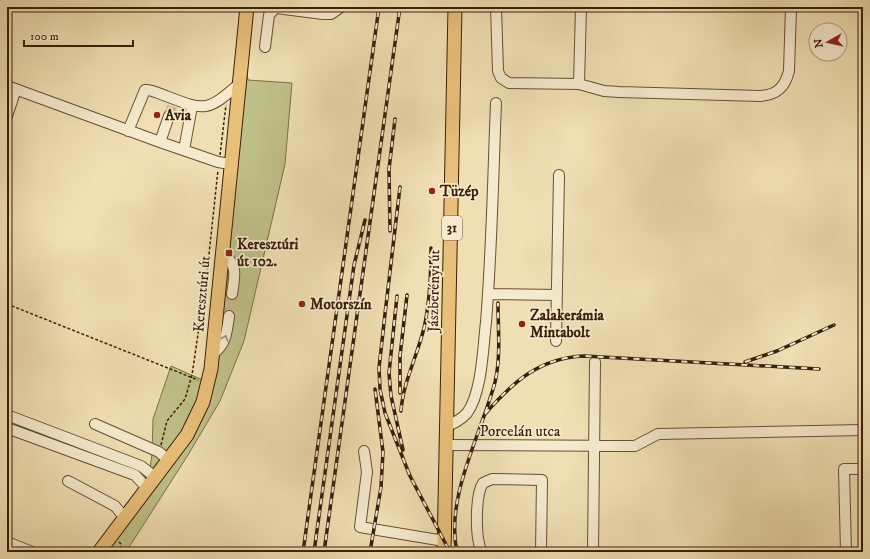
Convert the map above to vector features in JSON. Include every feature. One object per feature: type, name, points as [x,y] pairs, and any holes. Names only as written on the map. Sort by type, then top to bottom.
[{"type":"main road","name":"Keresztúri út","points":[[99,552],[155,477],[163,456],[187,435],[203,402],[212,354],[222,252],[224,163],[239,84],[247,7]]},
{"type":"main road","name":"Jászberényi út","points":[[444,547],[455,7]]},
{"type":"street","points":[[265,47],[269,15],[276,8],[331,14],[341,7]]},
{"type":"street","points":[[496,7],[498,71],[501,78],[513,84],[579,84],[604,91],[619,92],[760,96],[772,95],[784,85],[789,71],[791,7]]},
{"type":"street","points":[[579,84],[581,7]]},
{"type":"street","points":[[128,131],[145,90],[173,102],[192,106],[204,106],[217,103],[239,84]]},
{"type":"street","points":[[7,116],[11,88],[128,131],[224,163]]},
{"type":"street","points":[[447,426],[459,421],[467,413],[474,396],[481,368],[488,294],[496,103]]},
{"type":"street","points":[[184,150],[192,106]]},
{"type":"street","points":[[160,142],[169,116]]},
{"type":"street","points":[[556,342],[559,175]]},
{"type":"street","points":[[222,252],[230,259],[235,268],[232,294]]},
{"type":"street","points":[[488,294],[557,295]]},
{"type":"street","points":[[212,354],[218,351],[223,343],[229,316]]},
{"type":"street","points":[[593,552],[595,362]]},
{"type":"street","points":[[7,415],[141,466],[155,477]]},
{"type":"street","points":[[95,424],[163,456]]},
{"type":"street","points":[[7,428],[135,475],[147,488]]},
{"type":"street","name":"Porcelán utca","points":[[446,445],[635,446],[658,434],[863,430]]},
{"type":"street","points":[[364,450],[366,472],[360,527],[444,547]]},
{"type":"street","points":[[846,552],[844,469],[863,469]]},
{"type":"street","points":[[482,552],[478,538],[479,490],[483,482],[486,480],[499,479],[542,480],[541,552]]},
{"type":"street","points":[[68,481],[115,506],[125,518]]},
{"type":"street","points":[[7,542],[32,552]]},
{"type":"path","points":[[163,456],[167,420],[185,399],[192,376],[224,163],[228,93]]},
{"type":"path","points":[[7,304],[207,384]]},
{"type":"green space","points":[[245,60],[248,80],[292,83],[285,164],[244,341],[220,401],[188,455],[126,552],[98,552],[148,484],[152,454],[153,419],[171,366],[205,381]]},
{"type":"tunnel","points":[[169,116],[172,106]]},
{"type":"tunnel","points":[[229,316],[232,294]]},
{"type":"railway","points":[[303,552],[379,7]]},
{"type":"railway","points":[[324,552],[400,7]]},
{"type":"railway","points":[[390,231],[389,169],[395,119]]},
{"type":"railway","points":[[400,187],[379,368],[380,389],[385,413],[410,476],[450,552]]},
{"type":"railway","points":[[314,552],[354,265],[365,220]]},
{"type":"railway","points":[[401,411],[404,390],[421,339],[428,308],[431,248]]},
{"type":"railway","points":[[400,393],[400,356],[407,295]]},
{"type":"railway","points":[[397,296],[389,373],[391,396],[403,450]]},
{"type":"railway","points":[[457,552],[455,531],[456,510],[460,488],[466,466],[489,402],[497,372],[499,353],[498,303]]},
{"type":"railway","points":[[745,362],[777,351],[834,325]]},
{"type":"railway","points":[[485,414],[495,402],[528,374],[553,361],[568,358],[584,356],[819,369]]},
{"type":"railway","points":[[370,552],[381,487],[383,452],[375,389]]},
{"type":"place","name":"Avia","points":[[157,115]]},
{"type":"place","name":"Tüzép","points":[[432,191]]},
{"type":"place","name":"Keresztúri út 102.","points":[[229,253]]},
{"type":"place","name":"Motorszín","points":[[302,304]]},
{"type":"place","name":"Zalakerámia Mintabolt","points":[[522,324]]}]
